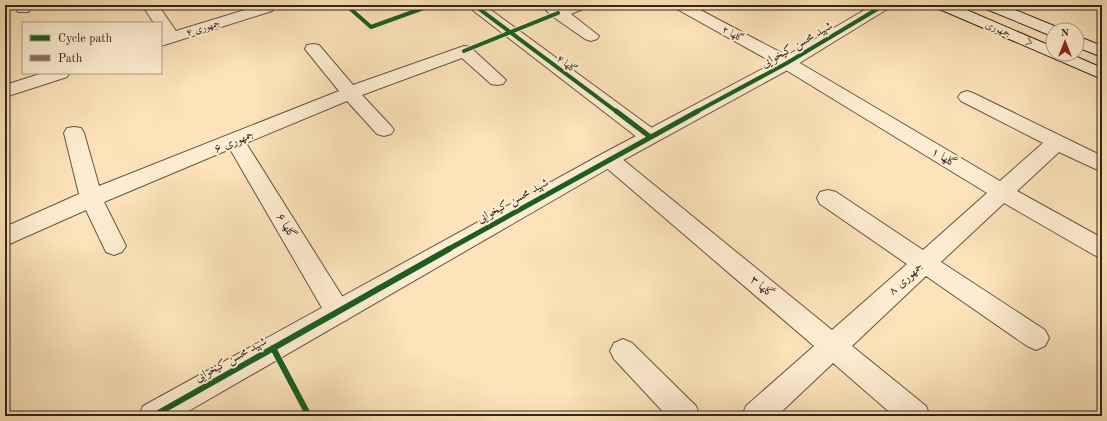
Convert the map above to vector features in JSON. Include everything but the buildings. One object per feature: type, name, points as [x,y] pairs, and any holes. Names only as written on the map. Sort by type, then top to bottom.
[{"type":"street","points":[[150,5],[158,22]]},
{"type":"street","name":"گلها ۴","points":[[474,5],[650,136]]},
{"type":"street","points":[[554,9],[580,5]]},
{"type":"street","name":"گلها ۲","points":[[680,5],[787,63]]},
{"type":"street","name":"شهید محسن کیخوایی","points":[[153,416],[650,136],[787,63],[884,5]]},
{"type":"street","name":"جمهوری","points":[[942,5],[1045,50]]},
{"type":"street","name":"جمهوری","points":[[989,5],[1045,28]]},
{"type":"street","name":"جمهوری ۴","points":[[167,40],[267,8]]},
{"type":"street","points":[[554,9],[591,36]]},
{"type":"street","points":[[162,30],[167,40]]},
{"type":"street","points":[[1085,45],[1102,52]]},
{"type":"street","points":[[313,48],[350,93],[384,130]]},
{"type":"street","name":"جمهوری ۶","points":[[5,237],[91,198],[235,141],[350,93],[464,51],[497,80]]},
{"type":"street","points":[[1074,62],[1102,74]]},
{"type":"street","name":"گلها ۱","points":[[787,63],[1001,192],[1102,250]]},
{"type":"street","points":[[5,91],[58,74]]},
{"type":"street","points":[[967,97],[1102,164]]},
{"type":"street","points":[[74,133],[91,198],[114,246]]},
{"type":"street","name":"گلها ۶","points":[[235,141],[338,312]]},
{"type":"street","name":"جمهوری ۸","points":[[756,416],[1057,142]]},
{"type":"street","name":"گلها ۳","points":[[609,159],[916,416]]},
{"type":"street","points":[[828,198],[1036,338]]},
{"type":"street","points":[[624,351],[686,416]]},
{"type":"marked path","points":[[267,8],[271,5]]},
{"type":"cycle path","points":[[346,5],[371,27],[432,5]]},
{"type":"cycle path","points":[[474,5],[649,136]]},
{"type":"cycle path","points":[[153,416],[609,159],[787,63],[884,5]]},
{"type":"cycle path","points":[[464,51],[558,13]]},
{"type":"cycle path","points":[[273,348],[309,416]]}]
